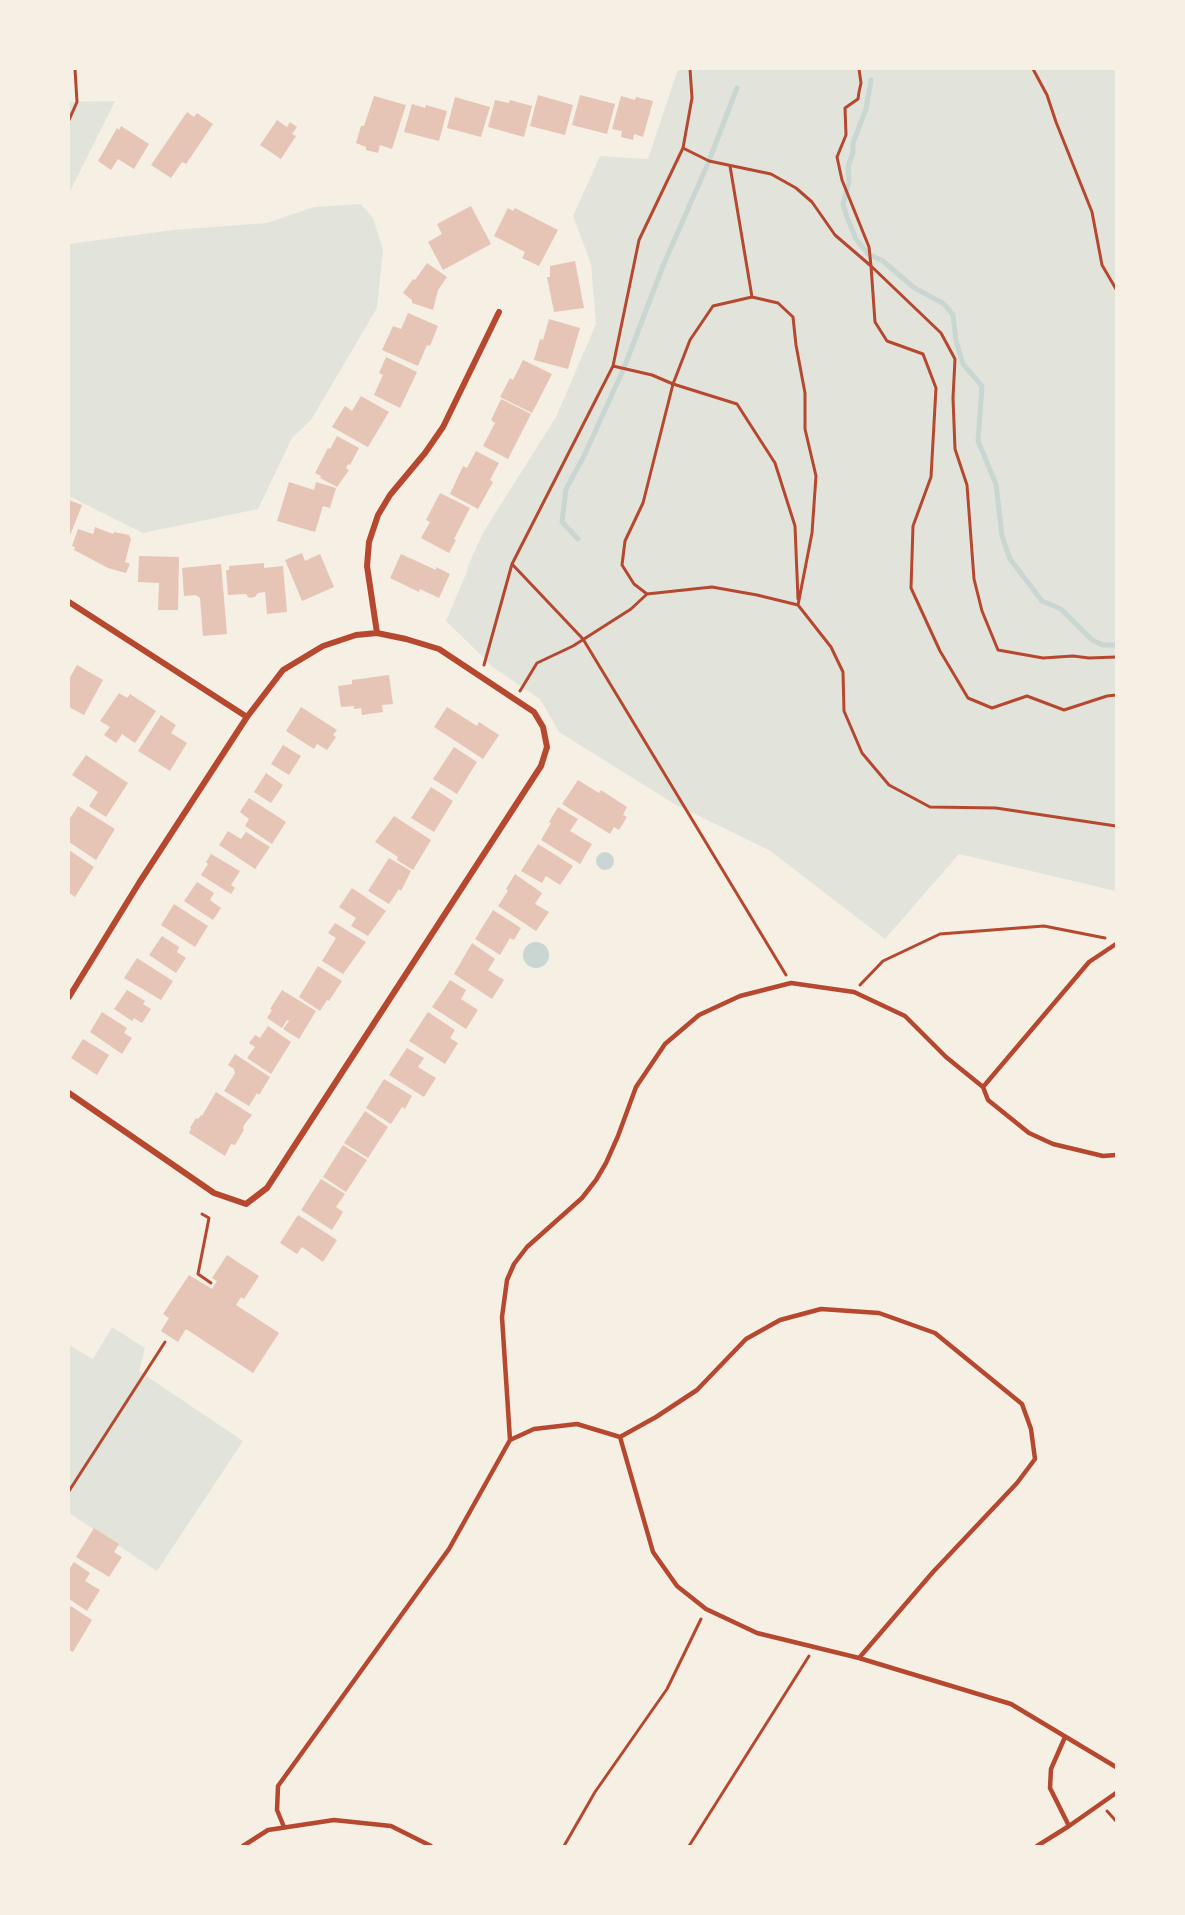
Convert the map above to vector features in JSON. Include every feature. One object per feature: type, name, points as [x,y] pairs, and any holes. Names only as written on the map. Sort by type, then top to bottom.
[{"type":"street","points":[[377,633],[367,566],[369,542],[378,515],[390,495],[443,427],[499,312]]},
{"type":"street","points":[[69,602],[247,717]]},
{"type":"street","points":[[69,997],[139,883],[247,717],[284,670],[322,646],[356,635],[377,633],[438,649],[534,712],[543,727],[548,747],[541,766],[267,1188],[246,1203],[214,1193],[69,1093]]},
{"type":"lane","points":[[982,1087],[1089,962],[1116,944]]},
{"type":"lane","points":[[284,1827],[277,1810],[278,1786],[449,1550],[510,1440],[502,1317],[507,1280],[514,1264],[527,1247],[582,1198],[596,1180],[618,1136],[636,1087],[665,1044],[699,1015],[740,996],[791,983],[854,992],[905,1016],[946,1057],[982,1087],[988,1100],[1029,1133],[1053,1144],[1103,1156],[1116,1155]]},
{"type":"lane","points":[[510,1440],[534,1429],[577,1424],[620,1437],[697,1390],[746,1339],[780,1320],[821,1309],[879,1313],[935,1333],[1022,1404],[1031,1429],[1035,1459],[1017,1483],[933,1572],[858,1658]]},
{"type":"lane","points":[[620,1437],[653,1552],[677,1586],[706,1609],[757,1633],[858,1658],[1011,1704],[1116,1767]]},
{"type":"lane","points":[[1065,1737],[1051,1768],[1050,1788],[1069,1826]]},
{"type":"lane","points":[[1037,1846],[1116,1793]]},
{"type":"lane","points":[[243,1846],[268,1830],[334,1820],[391,1826],[431,1846]]},
{"type":"path","points":[[69,120],[77,102],[75,69]]},
{"type":"path","points":[[481,677],[512,564],[613,366],[639,240],[683,148],[692,98],[690,69]]},
{"type":"path","points":[[859,69],[860,92],[858,99],[845,108],[846,135],[837,157],[842,180],[869,247],[875,322],[887,341],[923,354],[936,387],[931,477],[913,526],[911,588],[940,651],[968,698],[992,708],[1027,696],[1064,710],[1107,696],[1116,696]]},
{"type":"path","points":[[1033,69],[1047,95],[1092,212],[1102,265],[1116,289]]},
{"type":"path","points":[[683,148],[709,161],[771,174],[796,188],[812,202],[835,235],[941,333],[956,359],[953,398],[956,449],[967,484],[974,579],[982,611],[998,650],[1043,658],[1116,657]]},
{"type":"path","points":[[729,165],[752,297]]},
{"type":"path","points":[[647,594],[634,584],[622,565],[625,541],[643,503],[673,384],[690,340],[713,306],[752,297],[778,303],[793,317],[805,393],[805,429],[816,476],[812,533],[798,605]]},
{"type":"path","points":[[613,366],[652,375],[737,404],[775,462],[795,526],[798,605],[831,647],[843,672],[844,711],[862,753],[889,785],[930,807],[996,808],[1116,826]]},
{"type":"path","points":[[512,564],[583,639],[791,983]]},
{"type":"path","points":[[515,699],[537,663],[573,646],[631,609],[647,594],[712,587],[757,594],[798,605]]},
{"type":"path","points":[[854,992],[882,961],[940,934],[1044,926],[1106,938]]},
{"type":"path","points":[[202,1214],[209,1218],[198,1274],[211,1283]]},
{"type":"path","points":[[69,1491],[165,1342]]},
{"type":"path","points":[[564,1846],[595,1792],[667,1689],[706,1609]]},
{"type":"path","points":[[689,1846],[815,1647]]},
{"type":"shaded area","points":[[678,69],[1116,69],[1116,891],[959,854],[885,939],[769,850],[676,805],[559,732],[540,699],[494,668],[446,621],[484,531],[556,417],[596,324],[591,264],[573,216],[600,156],[648,159]]},
{"type":"shaded area","points":[[115,101],[69,193],[69,102]]},
{"type":"shaded area","points":[[361,204],[373,218],[383,250],[377,308],[311,420],[292,438],[258,509],[143,533],[69,496],[69,244],[173,230],[267,223],[314,207]]},
{"type":"shaded area","points":[[601,852],[609,852],[614,857],[612,868],[601,870],[596,865],[596,857]]},
{"type":"shaded area","points":[[536,942],[545,946],[549,955],[545,964],[536,968],[527,964],[523,955],[527,946]]},
{"type":"shaded area","points":[[112,1327],[145,1348],[139,1371],[243,1441],[157,1571],[69,1513],[69,1345],[93,1359]]},
{"type":"building","points":[[538,95],[573,105],[565,135],[530,126]]},
{"type":"building","points":[[580,95],[615,104],[607,134],[572,125]]},
{"type":"building","points":[[374,96],[406,105],[392,149],[380,145],[378,153],[366,150],[366,147],[356,143]]},
{"type":"building","points":[[621,96],[653,101],[643,137],[634,134],[633,140],[621,137],[622,131],[612,129]]},
{"type":"building","points":[[455,97],[490,107],[481,137],[447,128]]},
{"type":"building","points":[[495,100],[509,103],[510,100],[532,106],[524,137],[488,127]]},
{"type":"building","points":[[412,104],[447,111],[439,141],[404,132]]},
{"type":"building","points":[[187,112],[194,117],[197,113],[213,124],[186,164],[182,162],[171,178],[151,165]]},
{"type":"building","points":[[277,120],[287,127],[290,122],[297,127],[292,134],[296,136],[281,159],[260,145]]},
{"type":"building","points":[[121,126],[149,144],[134,169],[118,159],[111,170],[98,161],[117,128],[119,130]]},
{"type":"building","points":[[471,206],[491,244],[443,270],[428,242],[442,234],[437,224]]},
{"type":"building","points":[[508,208],[513,211],[515,208],[558,230],[539,266],[522,258],[525,252],[494,236]]},
{"type":"building","points":[[575,261],[584,308],[554,312],[547,277],[550,277],[550,266]]},
{"type":"building","points":[[427,263],[447,277],[438,290],[433,310],[412,303],[412,300],[403,293]]},
{"type":"building","points":[[408,313],[438,326],[418,366],[382,350],[393,326],[401,329]]},
{"type":"building","points":[[549,319],[580,328],[568,369],[534,360]]},
{"type":"building","points":[[386,357],[417,372],[400,408],[374,395],[383,375],[379,373]]},
{"type":"building","points":[[523,360],[552,374],[532,413],[500,397],[510,378],[513,380]]},
{"type":"building","points":[[361,396],[389,412],[368,447],[332,427],[345,406],[352,411]]},
{"type":"building","points":[[501,399],[531,414],[508,459],[483,446],[495,423],[491,420]]},
{"type":"building","points":[[337,436],[359,448],[346,468],[349,470],[337,487],[315,473]]},
{"type":"building","points":[[476,451],[499,463],[490,480],[493,482],[478,509],[450,494],[463,466],[467,468]]},
{"type":"building","points":[[289,482],[314,490],[316,482],[336,488],[330,508],[323,506],[315,532],[277,521]]},
{"type":"building","points":[[440,493],[470,508],[449,553],[421,538],[430,522],[426,520]]},
{"type":"building","points":[[69,500],[82,505],[69,538]]},
{"type":"building","points":[[95,527],[113,534],[114,532],[129,535],[131,539],[125,562],[130,564],[126,573],[108,568],[74,550],[75,547],[72,546],[78,529],[93,534]]},
{"type":"building","points":[[302,553],[305,561],[320,554],[334,587],[302,601],[285,560]]},
{"type":"building","points":[[401,554],[450,574],[439,598],[420,589],[419,592],[390,578]]},
{"type":"building","points":[[139,556],[179,557],[178,610],[158,610],[159,583],[138,582]]},
{"type":"building","points":[[264,563],[264,568],[283,566],[287,612],[267,614],[265,592],[249,598],[246,594],[228,595],[226,570],[229,570],[229,566]]},
{"type":"building","points":[[221,564],[227,634],[203,636],[200,598],[196,595],[184,596],[182,568]]},
{"type":"building","points":[[77,665],[103,680],[84,715],[69,707],[69,679]]},
{"type":"building","points":[[389,675],[393,704],[382,705],[383,712],[362,715],[361,708],[341,707],[338,686],[352,684],[352,680]]},
{"type":"building","points":[[119,693],[127,698],[130,694],[156,711],[135,743],[122,734],[116,743],[104,735],[110,727],[100,721]]},
{"type":"building","points":[[301,707],[337,730],[333,735],[336,737],[327,750],[317,744],[314,749],[286,731]]},
{"type":"building","points":[[447,707],[477,726],[479,722],[499,735],[483,759],[434,727]]},
{"type":"building","points":[[161,715],[176,725],[171,733],[187,743],[170,771],[138,751]]},
{"type":"building","points":[[283,745],[301,756],[289,775],[271,764]]},
{"type":"building","points":[[454,747],[477,762],[457,794],[433,779]]},
{"type":"building","points":[[86,755],[128,783],[106,817],[89,806],[98,792],[72,775]]},
{"type":"building","points":[[266,773],[283,785],[271,803],[254,792]]},
{"type":"building","points":[[578,780],[599,793],[601,790],[627,807],[623,815],[627,817],[619,830],[614,827],[610,834],[562,804]]},
{"type":"building","points":[[431,787],[453,801],[434,832],[411,818]]},
{"type":"building","points":[[249,798],[286,822],[272,844],[245,826],[249,819],[240,812]]},
{"type":"building","points":[[78,806],[115,829],[96,860],[69,842],[69,817]]},
{"type":"building","points":[[558,807],[578,819],[570,831],[592,844],[580,864],[541,840]]},
{"type":"building","points":[[394,816],[431,840],[413,870],[375,842]]},
{"type":"building","points":[[228,831],[241,839],[246,832],[270,847],[255,869],[219,845]]},
{"type":"building","points":[[538,844],[573,866],[560,885],[546,876],[542,883],[521,871]]},
{"type":"building","points":[[69,850],[94,867],[75,897],[69,893]]},
{"type":"building","points":[[211,854],[240,871],[231,885],[235,888],[231,894],[201,875]]},
{"type":"building","points":[[389,858],[411,871],[401,891],[399,889],[389,904],[368,891]]},
{"type":"building","points":[[515,874],[542,893],[535,904],[549,912],[536,931],[498,906]]},
{"type":"building","points":[[197,882],[214,893],[210,900],[221,908],[213,920],[184,901]]},
{"type":"building","points":[[352,888],[386,911],[368,936],[351,926],[356,918],[339,907]]},
{"type":"building","points":[[174,904],[208,926],[195,947],[161,925]]},
{"type":"building","points":[[493,910],[521,928],[514,940],[510,938],[500,955],[475,939]]},
{"type":"building","points":[[335,923],[366,942],[343,974],[322,961],[336,938],[328,933]]},
{"type":"building","points":[[162,936],[179,947],[177,952],[186,958],[176,973],[149,955]]},
{"type":"building","points":[[472,943],[495,959],[488,970],[504,980],[492,999],[454,974]]},
{"type":"building","points":[[137,958],[173,981],[161,1000],[124,978]]},
{"type":"building","points":[[318,966],[342,981],[320,1011],[299,997]]},
{"type":"building","points":[[450,980],[466,990],[461,999],[478,1010],[466,1029],[432,1007]]},
{"type":"building","points":[[127,990],[145,1001],[143,1004],[151,1009],[142,1023],[134,1018],[132,1021],[114,1009]]},
{"type":"building","points":[[282,990],[316,1011],[299,1039],[283,1029],[289,1021],[287,1020],[282,1028],[267,1018]]},
{"type":"building","points":[[102,1012],[127,1028],[124,1033],[132,1038],[122,1054],[90,1032]]},
{"type":"building","points":[[428,1012],[455,1030],[450,1038],[458,1043],[445,1064],[409,1041]]},
{"type":"building","points":[[268,1026],[291,1042],[271,1074],[247,1058],[255,1047],[249,1043],[255,1035],[260,1038]]},
{"type":"building","points":[[83,1039],[109,1055],[97,1075],[71,1058]]},
{"type":"building","points":[[407,1048],[424,1058],[418,1067],[436,1078],[424,1097],[389,1075]]},
{"type":"building","points":[[235,1054],[270,1077],[249,1106],[224,1091],[235,1073],[234,1069],[228,1065]]},
{"type":"building","points":[[384,1079],[412,1096],[405,1109],[402,1107],[391,1124],[366,1108]]},
{"type":"building","points":[[216,1092],[252,1115],[244,1125],[244,1130],[235,1145],[231,1144],[225,1156],[189,1133],[196,1118],[202,1116]]},
{"type":"building","points":[[365,1111],[388,1127],[368,1158],[344,1143]]},
{"type":"building","points":[[343,1145],[367,1160],[346,1192],[323,1177]]},
{"type":"building","points":[[321,1179],[345,1194],[336,1207],[343,1212],[332,1230],[301,1210]]},
{"type":"building","points":[[298,1215],[337,1240],[323,1262],[302,1247],[297,1254],[280,1243]]},
{"type":"building","points":[[227,1255],[259,1276],[244,1299],[241,1297],[236,1305],[279,1333],[253,1373],[186,1329],[178,1342],[161,1331],[169,1318],[163,1314],[189,1275],[212,1289],[217,1281],[212,1278]]},
{"type":"building","points":[[94,1528],[119,1544],[114,1552],[122,1557],[109,1577],[76,1557]]},
{"type":"building","points":[[74,1562],[90,1573],[85,1581],[100,1590],[87,1611],[69,1599],[69,1569]]},
{"type":"building","points":[[71,1606],[92,1620],[73,1652],[69,1650],[69,1609]]},
{"type":"waterway","points":[[871,80],[866,109],[853,143],[853,152],[848,167],[849,182],[843,204],[856,239],[868,254],[883,261],[913,287],[944,304],[953,315],[956,341],[963,364],[982,386],[978,441],[996,484],[1002,536],[1010,559],[1042,601],[1061,609],[1092,640],[1103,645],[1116,645]]},
{"type":"waterway","points":[[578,539],[562,522],[566,489],[584,456],[624,368],[663,266],[709,161],[737,88]]}]
